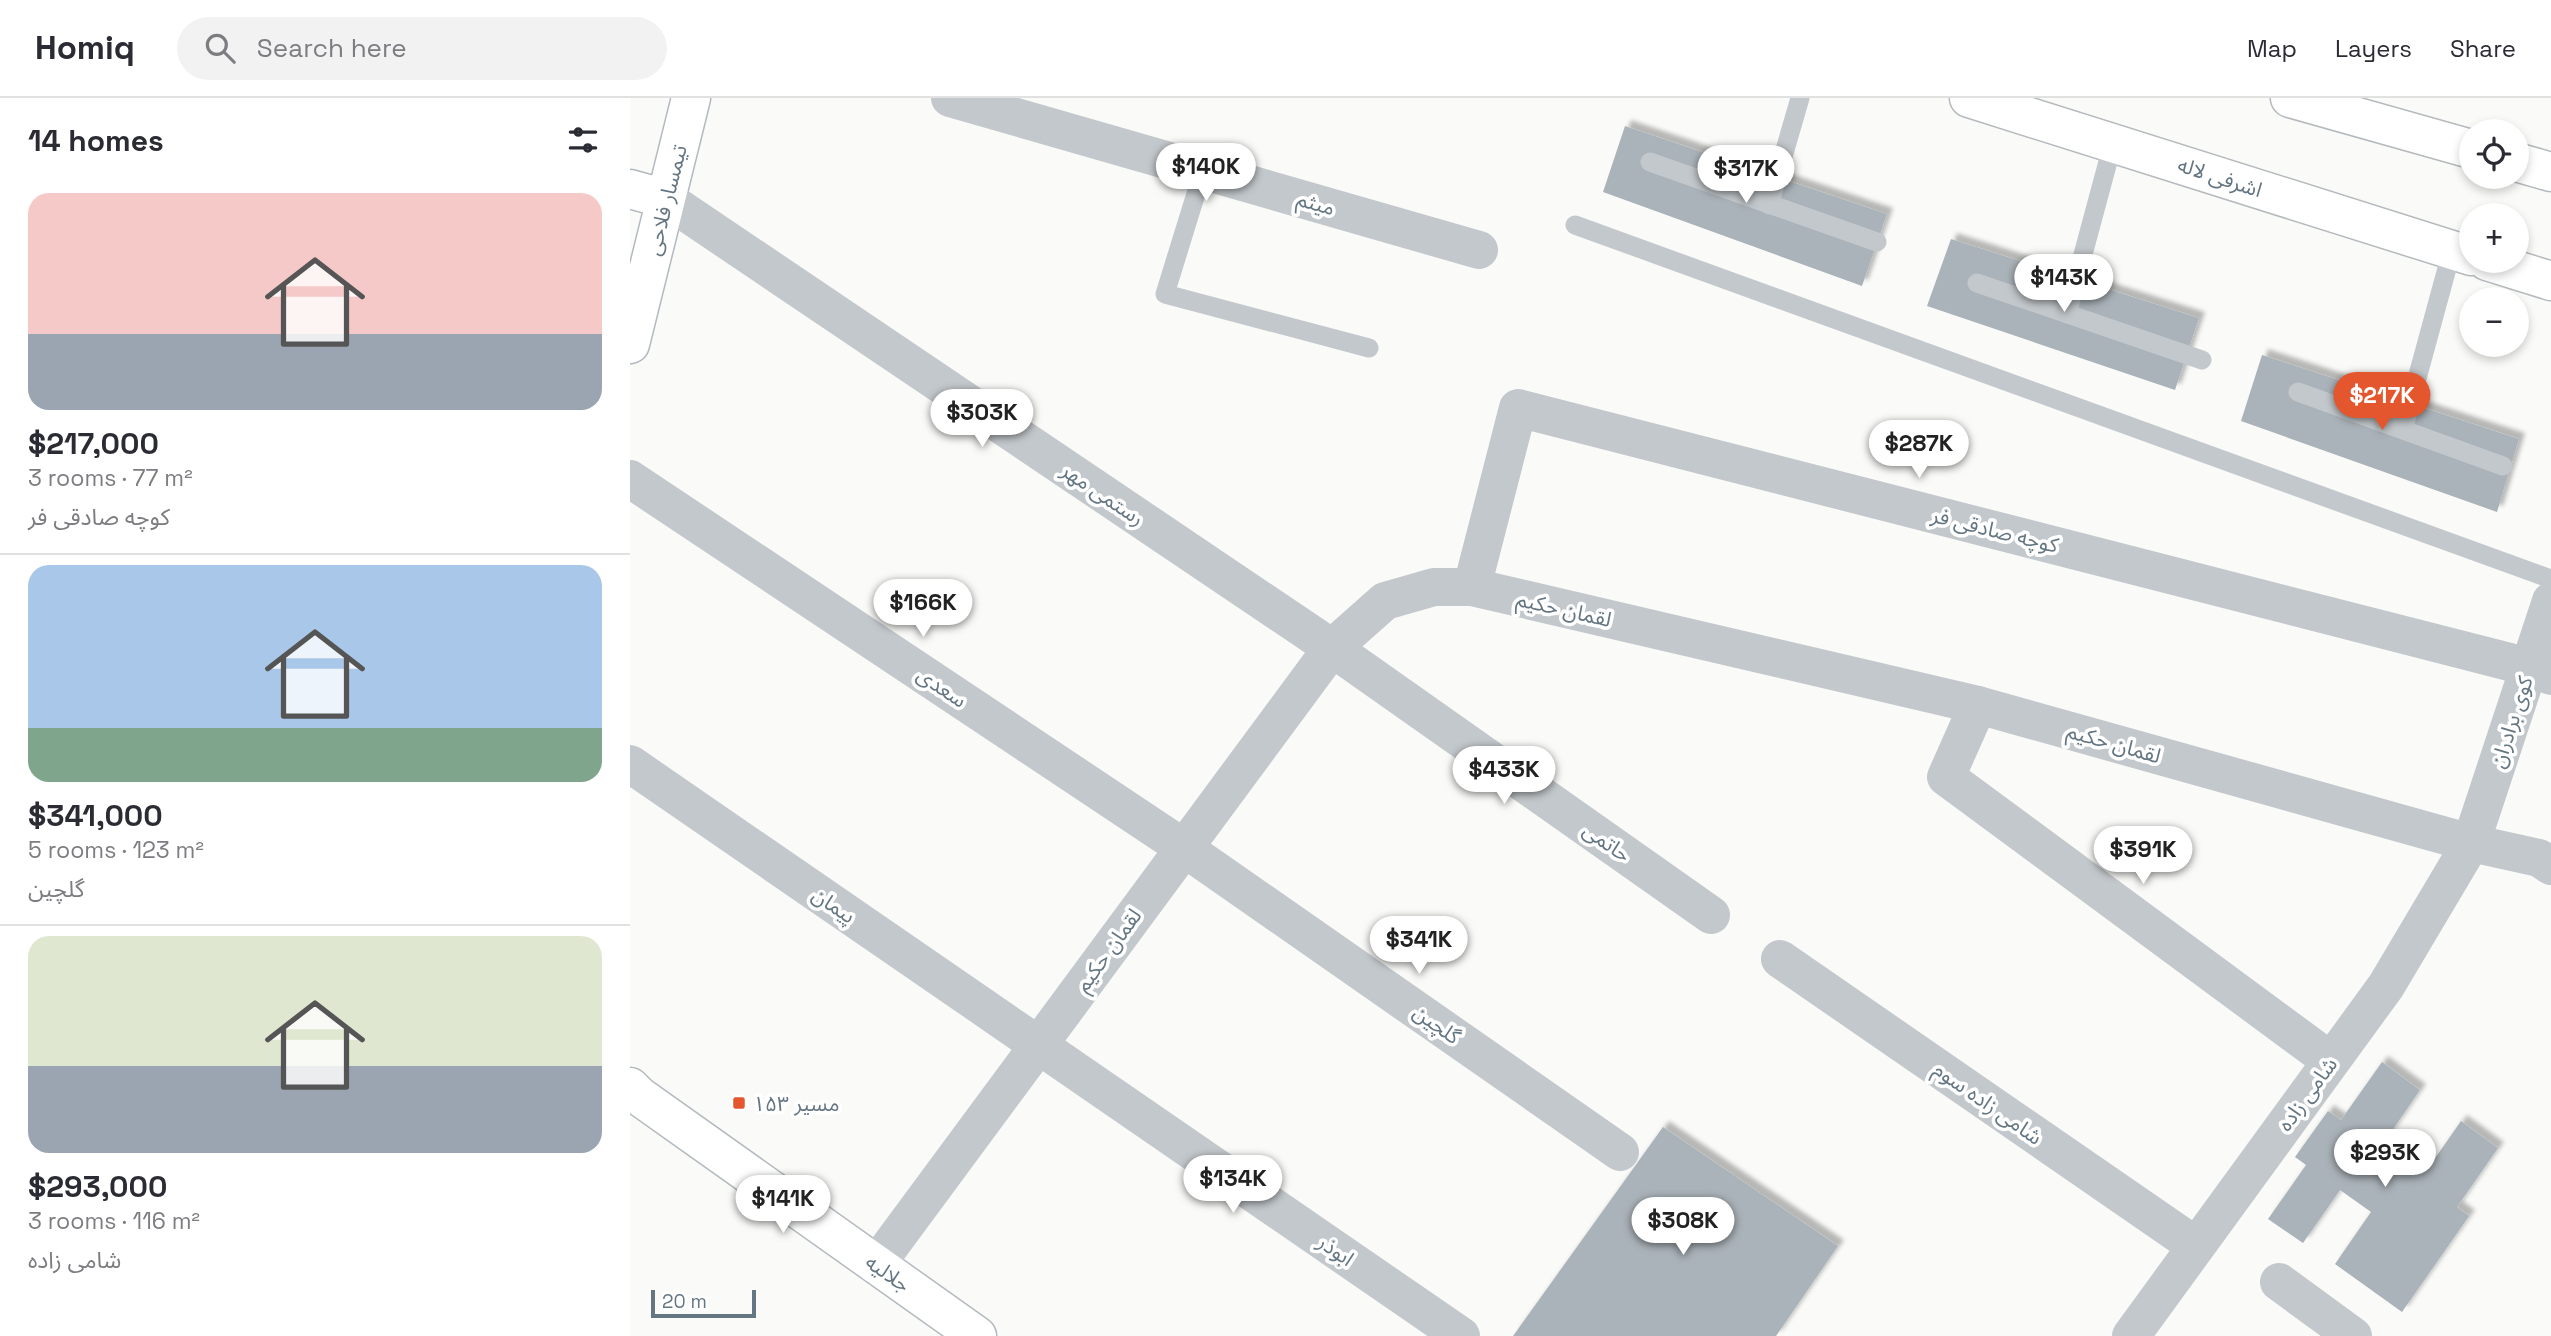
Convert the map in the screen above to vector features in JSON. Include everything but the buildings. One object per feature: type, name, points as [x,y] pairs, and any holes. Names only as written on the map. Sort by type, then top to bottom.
[{"type":"main road","name":"تیمسار فلاحی","points":[[630,344],[691,98]]},
{"type":"main road","name":"اشرفی لاله","points":[[1969,98],[2459,253]]},
{"type":"main road","points":[[2290,98],[2459,146]]},
{"type":"main road","points":[[2529,166],[2551,172]]},
{"type":"main road","points":[[630,189],[666,199]]},
{"type":"main road","name":"اشرفی لاله","points":[[2525,273],[2551,281]]},
{"type":"main road","name":"جلالیه","points":[[633,1093],[977,1336]]},
{"type":"street","name":"میثم","points":[[950,98],[1479,250]]},
{"type":"street","name":"رستمی مهر","points":[[666,199],[1332,648]]},
{"type":"street","name":"کوچه صادقی فر","points":[[1472,587],[1518,408],[2540,672]]},
{"type":"street","name":"سعدی","points":[[630,479],[1184,848]]},
{"type":"street","name":"لقمان حکیم","points":[[876,1265],[1332,648],[1385,601],[1434,587],[1472,587],[1930,696],[1978,705],[2471,843],[2539,858],[2551,866]]},
{"type":"street","name":"کوی برادران","points":[[2471,843],[2540,672],[2551,601]]},
{"type":"street","name":"حاتمی","points":[[1332,648],[1711,915]]},
{"type":"street","points":[[1978,705],[1946,777],[2331,1061]]},
{"type":"street","name":"پیمان","points":[[630,764],[1038,1045]]},
{"type":"street","name":"شامی زاده","points":[[2131,1336],[2386,986],[2471,843]]},
{"type":"street","name":"گلچین","points":[[1184,848],[1620,1152]]},
{"type":"street","name":"شامی زاده سوم","points":[[1780,959],[2196,1246]]},
{"type":"street","name":"ابوذر","points":[[1038,1045],[1461,1336]]},
{"type":"street","points":[[2279,1282],[2353,1336]]},
{"type":"lane","points":[[1769,205],[1800,98]]},
{"type":"lane","points":[[2067,314],[2113,144]]},
{"type":"lane","points":[[1650,162],[1877,242]]},
{"type":"lane","points":[[1203,171],[1165,294],[1369,348]]},
{"type":"lane","points":[[1575,225],[2551,579]]},
{"type":"lane","points":[[2403,430],[2463,273]]},
{"type":"lane","points":[[1977,284],[2202,360]]},
{"type":"lane","points":[[2298,392],[2503,466]]},
{"type":"place","name":"مسیر ۱۵۳","points":[[739,1103]]}]
